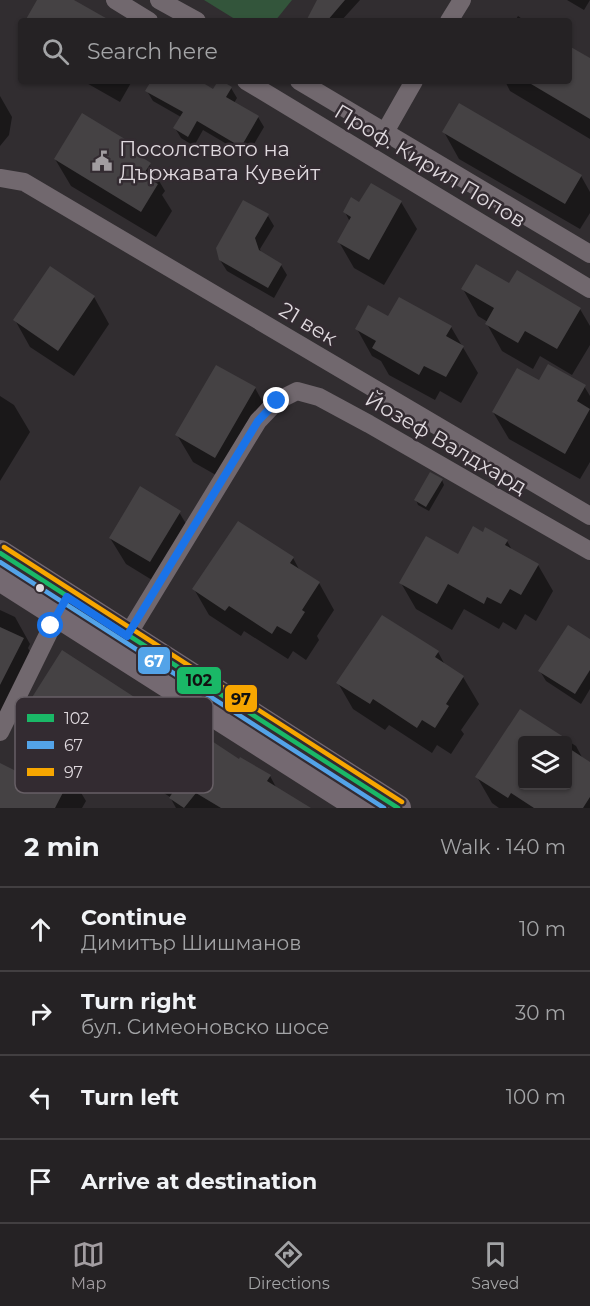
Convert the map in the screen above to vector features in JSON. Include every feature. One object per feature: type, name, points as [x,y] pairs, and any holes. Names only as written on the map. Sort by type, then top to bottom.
[{"type":"main road","points":[[0,553],[62,606],[197,697]]},
{"type":"main road","points":[[0,578],[127,636],[398,808]]},
{"type":"main road","points":[[213,708],[361,808]]},
{"type":"street","points":[[115,0],[144,18]]},
{"type":"street","points":[[159,0],[192,18]]},
{"type":"street","points":[[451,18],[462,0]]},
{"type":"street","name":"Проф. Кирил Попов","points":[[251,84],[590,289]]},
{"type":"street","name":"Проф. Кирил Попов","points":[[304,84],[590,254]]},
{"type":"street","points":[[385,132],[412,84]]},
{"type":"street","name":"21 век","points":[[2,183],[24,182],[590,516]]},
{"type":"street","name":"Йозеф Валдхард","points":[[127,636],[258,421],[277,401],[297,391],[319,397],[590,550]]},
{"type":"street","points":[[17,697],[62,606]]},
{"type":"street","points":[[0,732],[15,702]]},
{"type":"green space","points":[[204,0],[292,0],[277,18],[233,18]]},
{"type":"building","points":[[37,0],[74,0],[106,18],[27,18]]},
{"type":"building","points":[[317,0],[345,0],[330,18],[308,18]]},
{"type":"building","points":[[572,48],[590,58],[590,119],[531,84],[572,84]]},
{"type":"building","points":[[149,84],[205,84],[213,89],[216,84],[227,84],[232,87],[226,97],[259,116],[241,147],[197,121],[188,137],[173,128],[183,112],[145,91]]},
{"type":"building","points":[[459,103],[582,175],[565,204],[442,132]]},
{"type":"building","name":"Посолството на Държавата Кувейт","points":[[82,113],[138,147],[135,153],[151,163],[143,175],[158,184],[141,212],[54,159]]},
{"type":"building","points":[[371,183],[402,201],[369,260],[337,242],[351,217],[343,212],[351,197],[359,202]]},
{"type":"building","points":[[243,200],[269,214],[255,238],[259,250],[282,264],[268,288],[219,260],[216,248]]},
{"type":"building","points":[[476,264],[509,283],[517,270],[581,308],[557,349],[525,331],[518,343],[485,324],[494,308],[461,289]]},
{"type":"building","points":[[50,266],[95,296],[58,351],[13,320]]},
{"type":"building","points":[[399,297],[452,326],[446,336],[464,346],[446,377],[424,366],[419,375],[372,348],[376,341],[355,329],[368,305],[388,316]]},
{"type":"building","points":[[548,364],[586,385],[577,401],[590,409],[565,454],[492,412],[517,368],[539,380]]},
{"type":"building","points":[[216,365],[256,387],[215,458],[175,435]]},
{"type":"building","points":[[430,472],[443,479],[426,507],[414,500]]},
{"type":"building","points":[[140,486],[181,511],[150,562],[109,538]]},
{"type":"building","points":[[238,521],[294,557],[290,563],[320,582],[302,610],[305,612],[291,634],[277,626],[272,634],[229,606],[225,611],[192,589]]},
{"type":"building","points":[[473,526],[483,532],[485,527],[508,540],[505,545],[539,564],[521,595],[510,589],[501,604],[487,597],[484,604],[448,584],[437,604],[399,583],[426,536],[458,554]]},
{"type":"building","points":[[382,615],[439,651],[435,657],[464,676],[446,704],[449,706],[435,728],[422,720],[417,728],[373,699],[370,704],[336,683]]},
{"type":"building","points":[[568,625],[590,639],[590,670],[575,694],[538,671]]},
{"type":"building","points":[[0,627],[24,638],[0,685]]},
{"type":"building","points":[[62,650],[134,697],[32,697]]},
{"type":"building","points":[[520,709],[562,736],[518,736],[518,790],[572,790],[572,750],[590,762],[590,797],[583,808],[534,808],[511,793],[508,798],[475,777]]},
{"type":"building","points":[[213,742],[239,759],[240,757],[271,775],[267,781],[311,808],[221,808],[196,793],[213,793]]},
{"type":"building","points":[[0,763],[15,770],[15,793],[63,793],[55,808],[0,808]]},
{"type":"building","points":[[172,793],[196,793],[184,808],[169,798]]},
{"type":"transit line","name":"97","points":[[4,547],[402,802]]},
{"type":"transit line","name":"102","points":[[0,553],[398,808]]},
{"type":"transit line","name":"67","points":[[0,562],[211,697]]},
{"type":"transit line","name":"67","points":[[213,698],[384,808]]},
{"type":"place","name":"Посолството на Държавата Кувейт","points":[[102,161]]},
{"type":"route","points":[[51,626],[67,597],[127,636],[258,421],[277,401]]}]
